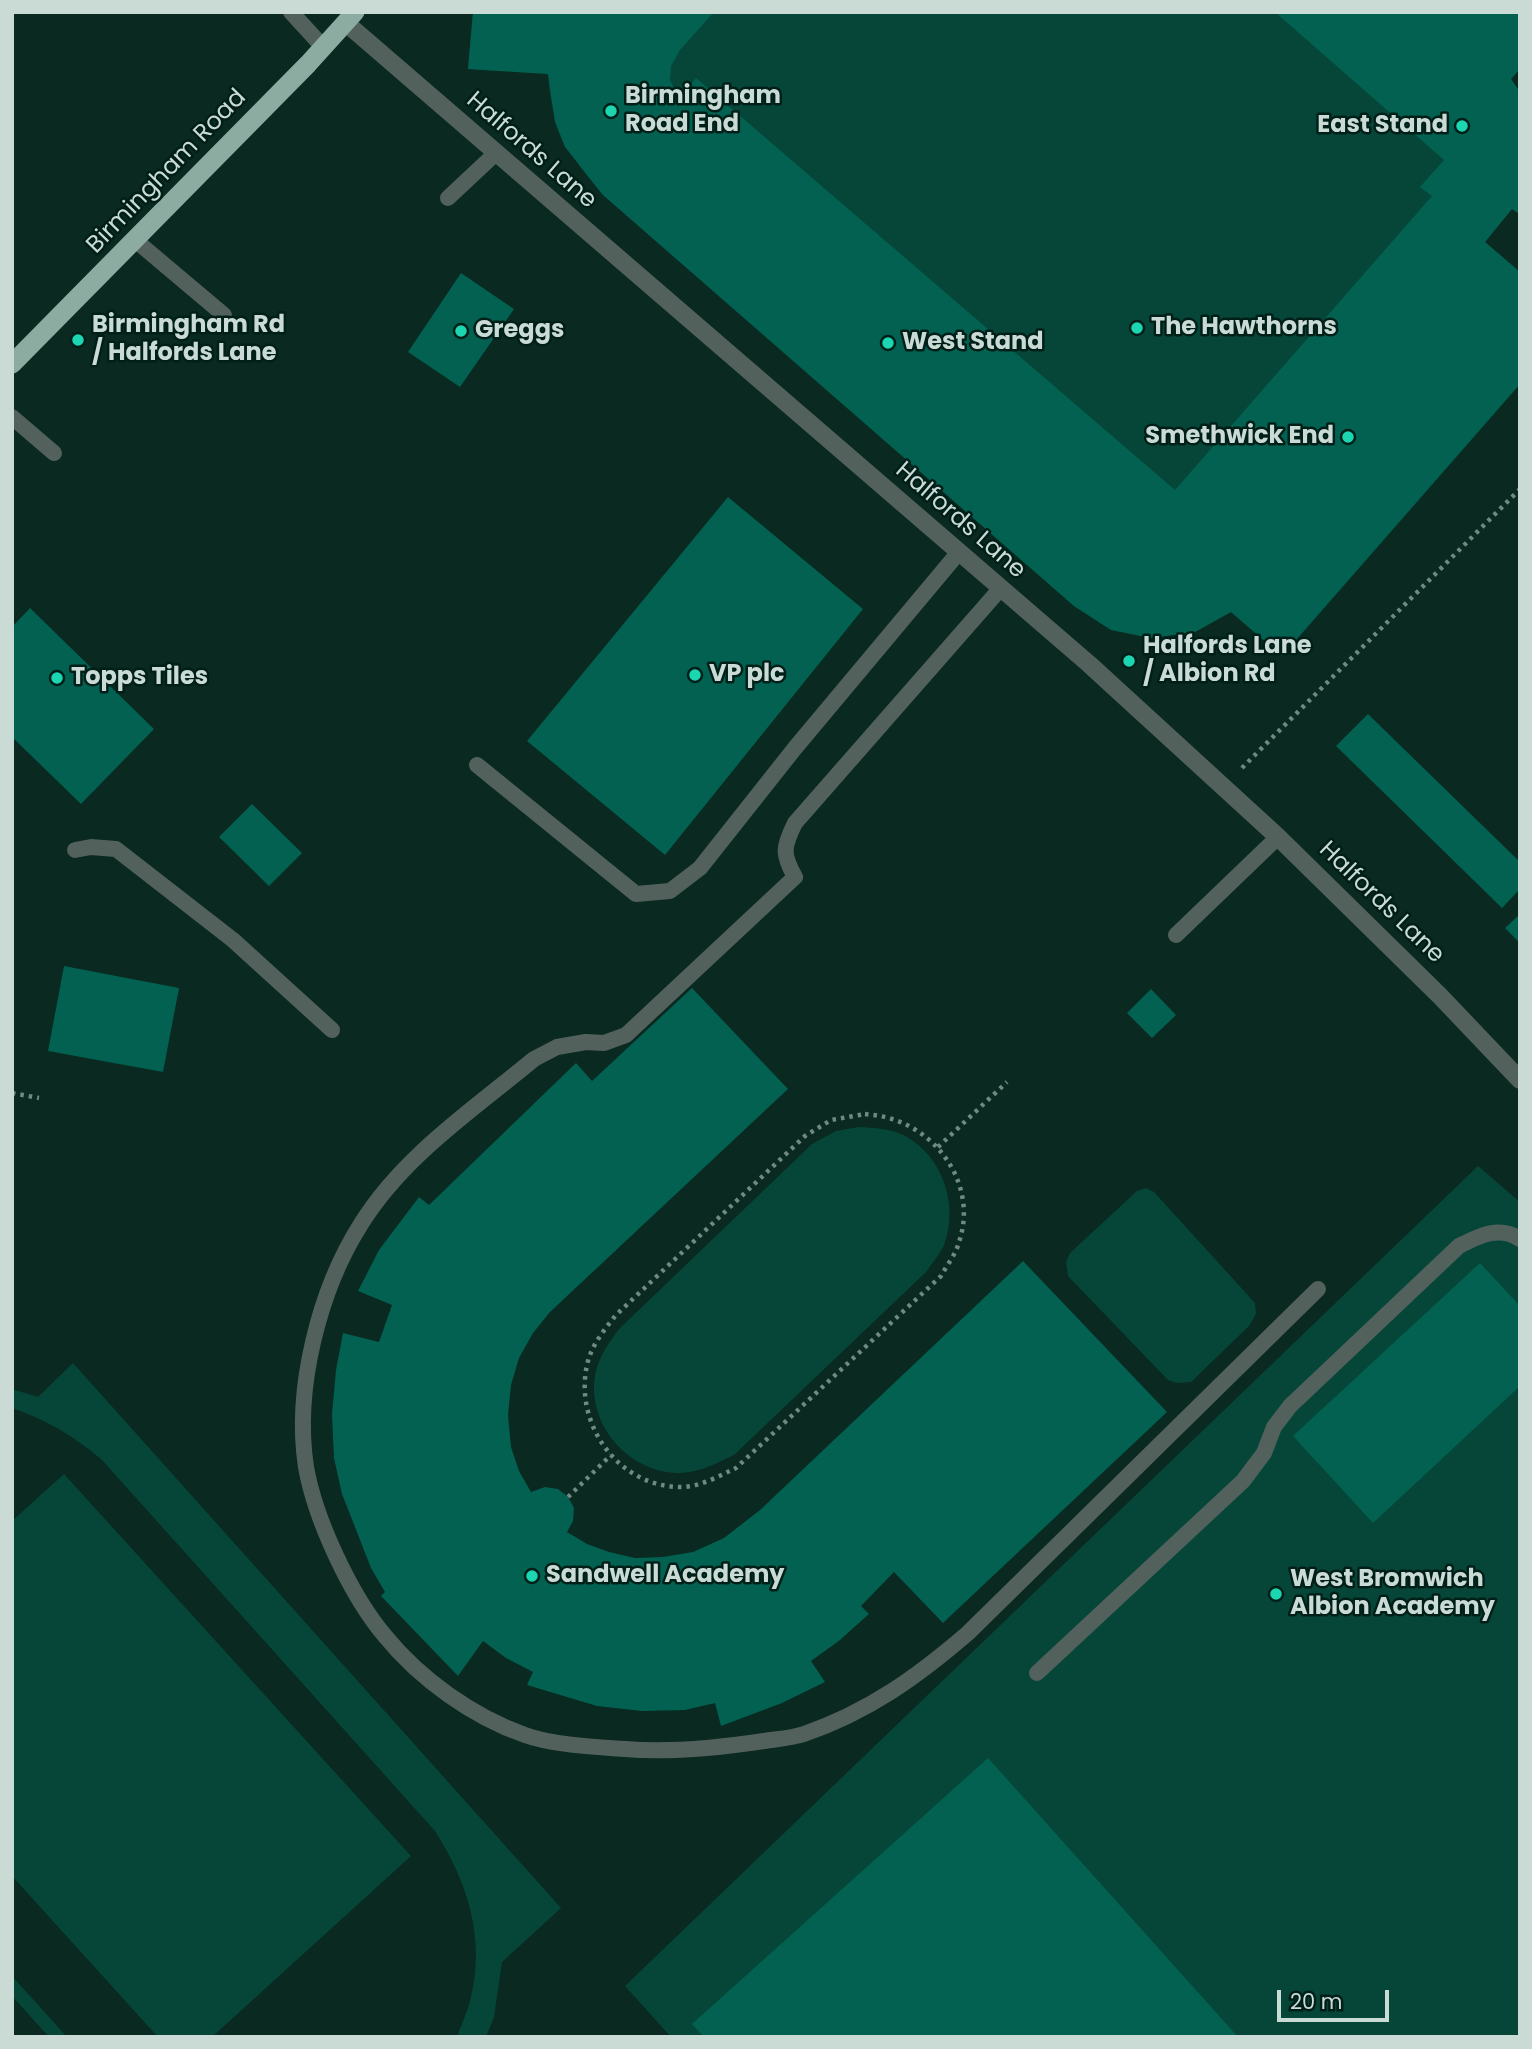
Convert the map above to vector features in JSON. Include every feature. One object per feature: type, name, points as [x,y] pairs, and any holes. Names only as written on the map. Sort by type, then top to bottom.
[{"type":"highway","name":"Birmingham Road","points":[[12,364],[351,18]]},
{"type":"street","name":"Halfords Lane","points":[[351,18],[496,153],[1089,664],[1224,786],[1440,996],[1520,1080]]},
{"type":"lane","points":[[291,12],[324,47]]},
{"type":"lane","points":[[448,198],[496,153]]},
{"type":"lane","points":[[135,240],[224,315]]},
{"type":"lane","points":[[12,417],[54,453]]},
{"type":"lane","points":[[477,765],[636,894],[670,891],[701,868],[804,738],[959,552]]},
{"type":"lane","points":[[1001,588],[795,823],[785,842],[785,859],[795,877],[626,1035],[604,1043],[586,1042],[557,1046],[534,1059],[410,1163],[362,1222],[333,1276],[311,1347],[304,1406],[306,1467],[324,1529],[353,1588],[384,1636],[429,1679],[479,1713],[527,1736],[592,1747],[653,1751],[728,1747],[801,1735],[864,1708],[923,1671],[968,1633],[1318,1289]]},
{"type":"lane","points":[[1176,935],[1278,836]]},
{"type":"lane","points":[[75,850],[91,847],[116,849],[233,940],[332,1030]]},
{"type":"lane","points":[[1037,1673],[1243,1481],[1264,1452],[1274,1427],[1290,1406],[1459,1246],[1488,1232],[1511,1233],[1520,1239]]},
{"type":"path","points":[[1224,786],[1520,489]]},
{"type":"path","points":[[939,1147],[1007,1082]]},
{"type":"path","points":[[12,1093],[39,1098]]},
{"type":"path","points":[[865,1114],[892,1119],[911,1127],[939,1147],[960,1181],[965,1212],[959,1243],[941,1276],[736,1468],[708,1482],[682,1487],[655,1483],[630,1472],[611,1455],[605,1450],[591,1424],[583,1393],[587,1363],[600,1335],[616,1315],[805,1136],[831,1120],[865,1114]]},
{"type":"path","points":[[568,1497],[611,1455]]},
{"type":"green space","name":"The Hawthorns","points":[[473,12],[1520,12],[1520,69],[1511,79],[1520,92],[1520,214],[1511,209],[1485,242],[1520,272],[1520,384],[1282,656],[1231,612],[1195,632],[1151,638],[1111,630],[1074,606],[603,195],[571,153],[558,126],[548,74],[468,69]]},
{"type":"green space","points":[[859,1127],[885,1129],[901,1134],[915,1142],[936,1166],[944,1181],[950,1213],[944,1245],[936,1258],[926,1272],[734,1455],[701,1469],[679,1473],[660,1471],[627,1454],[604,1426],[594,1390],[598,1365],[612,1338],[812,1144],[836,1131]]},
{"type":"green space","name":"West Bromwich Albion Academy","points":[[1478,1166],[1520,1202],[1520,2037],[671,2037],[625,1986]]},
{"type":"green space","points":[[1146,1188],[1154,1192],[1255,1303],[1256,1314],[1249,1326],[1191,1382],[1177,1383],[1168,1380],[1068,1276],[1066,1262],[1070,1253],[1137,1191]]},
{"type":"green space","points":[[73,1363],[561,1908],[502,1962],[494,2017],[486,2037],[457,2037],[469,2006],[474,1978],[475,1934],[465,1891],[435,1831],[102,1460],[60,1429],[12,1408],[12,1389],[38,1397]]},
{"type":"green space","points":[[64,1474],[411,1856],[212,2037],[158,2037],[12,1876],[12,1521]]},
{"type":"green space","points":[[12,1976],[67,2037],[49,2037],[12,1996]]},
{"type":"building","points":[[473,12],[714,12],[680,50],[671,66],[670,80],[679,100],[696,78],[1175,490],[1432,196],[1420,187],[1444,160],[1275,12],[1520,12],[1520,69],[1511,79],[1520,92],[1520,214],[1512,209],[1485,242],[1520,272],[1520,384],[1282,656],[1231,612],[1195,632],[1151,638],[1111,630],[1074,606],[603,195],[565,147],[555,122],[548,74],[468,69]]},
{"type":"building","name":"Greggs","points":[[461,273],[514,309],[460,387],[408,352]]},
{"type":"building","name":"VP plc","points":[[728,497],[863,609],[665,855],[527,741]]},
{"type":"building","name":"Topps Tiles","points":[[30,608],[154,729],[81,804],[12,737],[12,627]]},
{"type":"building","points":[[1368,714],[1520,862],[1520,889],[1502,908],[1336,746]]},
{"type":"building","points":[[252,804],[302,853],[269,886],[219,837]]},
{"type":"building","points":[[1520,914],[1520,943],[1505,928]]},
{"type":"building","points":[[64,966],[179,988],[163,1072],[48,1051]]},
{"type":"building","points":[[692,988],[788,1089],[550,1312],[533,1333],[519,1358],[511,1385],[508,1415],[511,1447],[519,1471],[531,1492],[545,1487],[558,1489],[568,1497],[574,1508],[573,1521],[567,1532],[587,1544],[635,1558],[693,1552],[724,1538],[760,1510],[1023,1261],[1167,1412],[943,1623],[894,1572],[861,1606],[869,1614],[811,1661],[825,1682],[782,1703],[721,1726],[715,1703],[685,1710],[642,1711],[597,1706],[527,1685],[533,1672],[506,1658],[483,1641],[458,1676],[381,1596],[385,1592],[371,1568],[342,1494],[334,1458],[332,1414],[343,1333],[379,1342],[392,1305],[358,1291],[379,1250],[419,1197],[429,1205],[576,1063],[592,1081]]},
{"type":"building","points":[[1151,989],[1176,1015],[1152,1038],[1127,1013]]},
{"type":"building","points":[[1480,1263],[1520,1306],[1520,1386],[1373,1523],[1293,1436]]},
{"type":"building","points":[[988,1758],[1238,2037],[704,2037],[692,2024]]},
{"type":"place","name":"Birmingham Road End","points":[[611,111]]},
{"type":"place","name":"East Stand","points":[[1462,126]]},
{"type":"place","name":"The Hawthorns","points":[[1137,328]]},
{"type":"place","name":"Greggs","points":[[461,331]]},
{"type":"place","name":"Birmingham Rd / Halfords Lane","points":[[78,340]]},
{"type":"place","name":"West Stand","points":[[888,343]]},
{"type":"place","name":"Smethwick End","points":[[1348,437]]},
{"type":"place","name":"Halfords Lane / Albion Rd","points":[[1129,661]]},
{"type":"place","name":"VP plc","points":[[695,675]]},
{"type":"place","name":"Topps Tiles","points":[[57,678]]},
{"type":"place","name":"Sandwell Academy","points":[[532,1576]]},
{"type":"place","name":"West Bromwich Albion Academy","points":[[1276,1594]]}]
